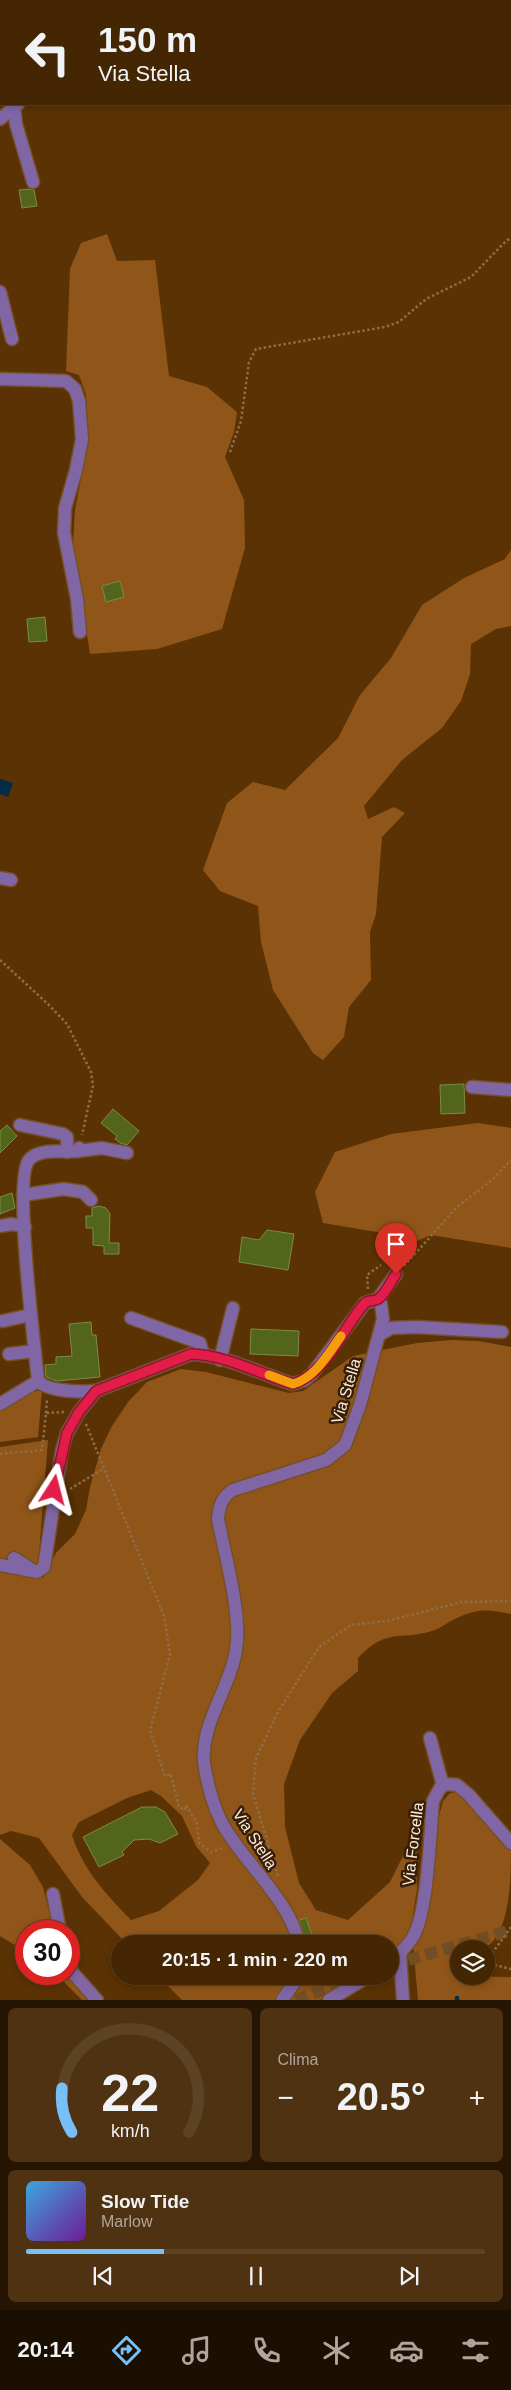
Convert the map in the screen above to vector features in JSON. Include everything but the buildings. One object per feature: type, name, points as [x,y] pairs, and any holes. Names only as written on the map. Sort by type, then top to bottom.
[{"type":"street","points":[[0,119],[16,105]]},
{"type":"street","points":[[16,105],[16,124],[33,182]]},
{"type":"street","points":[[0,292],[12,339]]},
{"type":"street","points":[[0,379],[66,381],[75,389],[80,401],[82,439],[76,470],[65,508],[64,533],[77,599],[80,632]]},
{"type":"street","points":[[472,1087],[511,1090]]},
{"type":"street","points":[[20,1125],[63,1134],[67,1137],[74,1150]]},
{"type":"street","points":[[38,1381],[30,1315],[23,1195],[25,1168],[29,1159],[37,1155],[102,1148],[127,1153]]},
{"type":"street","points":[[23,1195],[64,1189],[83,1192],[91,1200]]},
{"type":"street","points":[[0,1226],[12,1224],[25,1226]]},
{"type":"street","points":[[378,1299],[396,1274]]},
{"type":"street","name":"Via Stella","points":[[35,1572],[42,1570],[46,1561],[53,1502],[62,1450],[67,1433],[79,1412],[96,1391],[180,1357],[203,1354],[293,1384],[312,1374],[365,1303],[378,1299],[381,1304],[383,1319],[360,1405],[345,1445],[326,1460],[233,1490],[227,1494],[218,1509],[218,1519],[238,1636],[232,1670],[208,1728],[204,1750],[204,1768],[217,1810],[228,1834],[287,1913],[296,1935]]},
{"type":"street","points":[[220,1360],[233,1308]]},
{"type":"street","points":[[4,1321],[30,1315]]},
{"type":"street","points":[[130,1318],[200,1343],[203,1354]]},
{"type":"street","points":[[379,1335],[392,1328],[416,1327],[502,1332]]},
{"type":"street","points":[[9,1354],[35,1351]]},
{"type":"street","points":[[38,1381],[42,1384],[71,1391],[96,1391]]},
{"type":"street","points":[[0,1404],[38,1381]]},
{"type":"street","points":[[14,1558],[35,1572]]},
{"type":"street","points":[[0,1565],[35,1572]]},
{"type":"street","points":[[430,1738],[443,1786]]},
{"type":"street","name":"Via Forcella","points":[[400,1953],[414,1936],[421,1915],[433,1801],[443,1786],[457,1785],[469,1795],[511,1843]]},
{"type":"street","points":[[53,1894],[58,1920]]},
{"type":"street","points":[[400,1953],[403,2000]]},
{"type":"street","points":[[80,1981],[98,2000]]},
{"type":"street","points":[[282,2000],[293,1985]]},
{"type":"street","points":[[291,1988],[294,1985]]},
{"type":"street","points":[[329,2000],[354,1985]]},
{"type":"path","points":[[230,452],[241,421],[249,362],[256,349],[384,327],[399,322],[426,299],[471,277],[511,238]]},
{"type":"path","points":[[0,960],[67,1024],[91,1072],[93,1086],[74,1150]]},
{"type":"path","points":[[396,1274],[457,1207],[492,1180],[511,1160]]},
{"type":"path","points":[[367,1275],[380,1265]]},
{"type":"path","points":[[0,1454],[42,1450],[46,1413],[79,1412],[89,1428],[103,1469],[133,1534],[164,1616],[170,1654],[150,1731],[153,1746],[165,1776],[171,1774],[179,1807],[185,1810],[186,1805],[197,1823],[199,1843],[211,1852],[223,1849]]},
{"type":"path","points":[[53,1502],[103,1469]]},
{"type":"path","points":[[278,1879],[253,1794],[256,1758],[278,1712],[319,1647],[351,1625],[387,1621],[462,1602],[511,1601]]},
{"type":"path","points":[[511,1927],[493,1952],[491,1960],[495,1965],[511,1969]]},
{"type":"shaded area","points":[[107,234],[117,261],[155,260],[169,376],[207,387],[237,412],[234,432],[225,457],[244,500],[245,548],[222,629],[157,649],[90,654],[73,544],[75,510],[88,440],[86,395],[79,375],[66,371],[70,269],[81,243]]},
{"type":"shaded area","points":[[511,550],[511,626],[496,629],[471,644],[470,674],[461,701],[442,728],[402,760],[364,806],[368,819],[394,807],[405,813],[382,837],[376,914],[370,932],[371,980],[349,1007],[344,1037],[323,1060],[313,1053],[273,990],[261,942],[258,906],[220,891],[203,870],[227,803],[253,782],[285,790],[338,738],[360,695],[391,658],[422,605],[464,578],[505,559]]},
{"type":"shaded area","points":[[478,1123],[511,1128],[511,1248],[431,1235],[400,1248],[383,1233],[323,1223],[315,1192],[335,1152],[391,1134]]},
{"type":"shaded area","points":[[452,1340],[479,1341],[511,1347],[511,1614],[489,1610],[476,1611],[452,1620],[435,1630],[386,1638],[369,1648],[358,1658],[358,1671],[332,1693],[300,1740],[284,1784],[285,1827],[299,1883],[316,1910],[348,1920],[390,1882],[416,1830],[417,1889],[410,1933],[399,1945],[399,1935],[118,1935],[82,1897],[39,1838],[11,1831],[0,1835],[0,1569],[43,1578],[56,1553],[75,1534],[86,1510],[90,1487],[101,1449],[112,1426],[128,1402],[147,1382],[181,1369],[206,1372],[289,1393],[303,1391],[353,1356],[417,1343]],"holes":[[[151,1790],[161,1796],[182,1816],[196,1846],[210,1863],[198,1880],[159,1911],[131,1920],[96,1881],[82,1859],[72,1835],[79,1822],[127,1798]]]},
{"type":"shaded area","points":[[42,1390],[38,1437],[0,1442],[0,1410],[22,1394]]},
{"type":"shaded area","points":[[48,1440],[38,1566],[0,1558],[0,1447]]},
{"type":"shaded area","points":[[462,1791],[511,1847],[511,1859],[507,1905],[499,1932],[494,1940],[450,1940],[450,1985],[495,1985],[495,1977],[511,1977],[511,2000],[418,2000],[413,1944],[436,1827],[443,1801],[450,1793]]},
{"type":"shaded area","points":[[0,1839],[30,1865],[43,1887],[51,1920],[15,1920],[15,1945],[0,1936]]},
{"type":"shaded area","points":[[67,1985],[76,1985],[88,2000],[82,2000]]},
{"type":"shaded area","points":[[167,1985],[345,1985],[320,2000],[182,2000]]},
{"type":"water","points":[[0,779],[13,783],[8,797],[0,794]]},
{"type":"tunnel","points":[[399,1963],[511,1930]]},
{"type":"tunnel","points":[[296,2000],[336,1985]]},
{"type":"slow traffic","points":[[269,1375],[293,1384],[305,1380],[324,1360],[341,1336]]},
{"type":"route","points":[[54,1490],[67,1433],[85,1403],[96,1391],[191,1354],[203,1354],[293,1384],[305,1380],[324,1360],[365,1303],[369,1300],[378,1299],[396,1274]]}]
